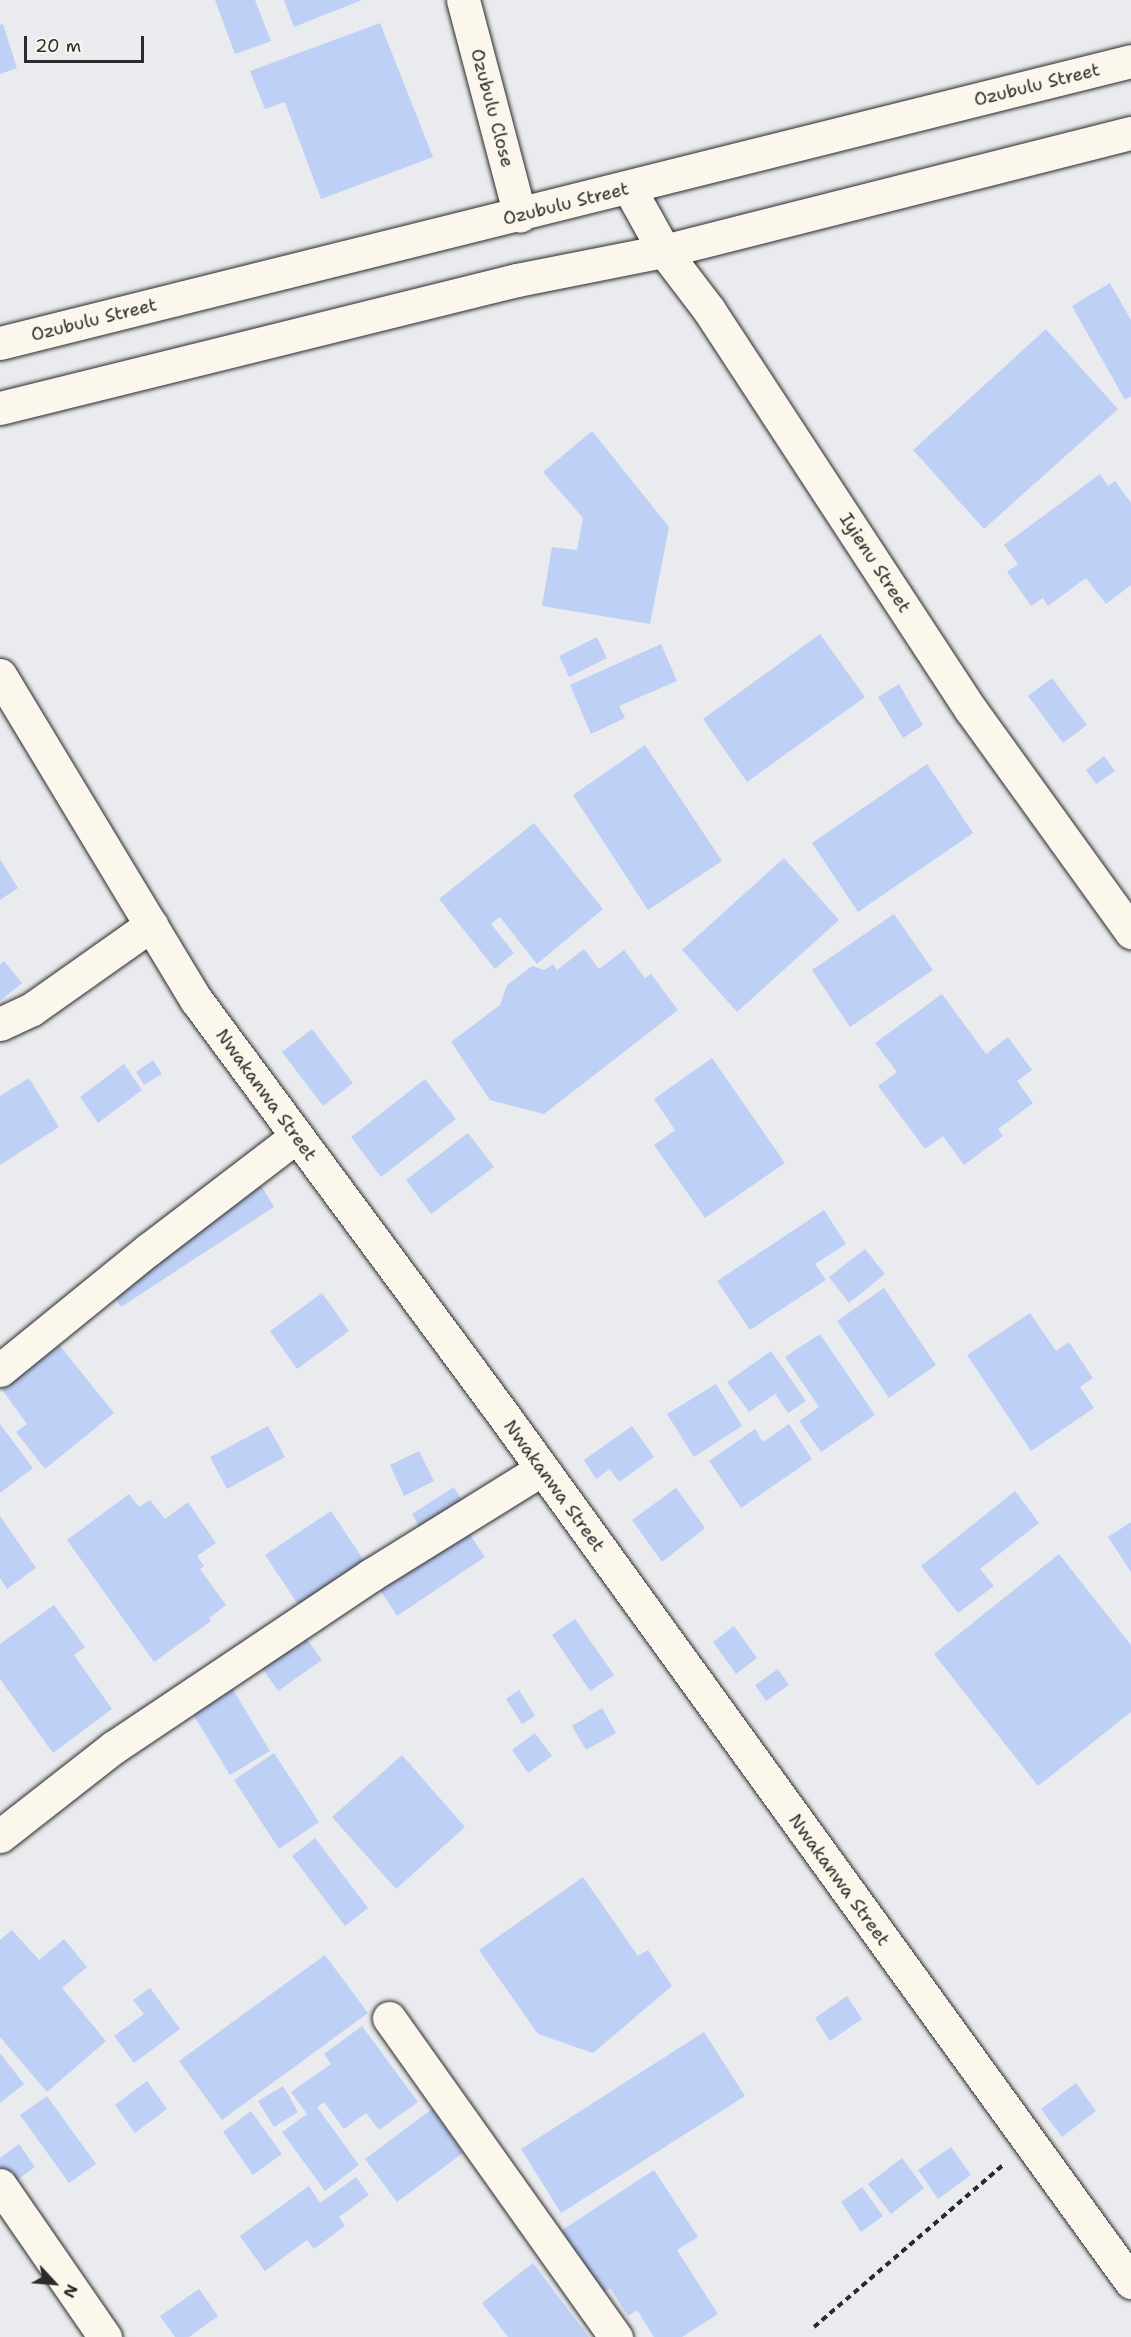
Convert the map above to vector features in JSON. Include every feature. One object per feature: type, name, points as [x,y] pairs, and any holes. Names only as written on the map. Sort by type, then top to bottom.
[{"type":"street","name":"Ozubulu Close","points":[[463,0],[520,216]]},
{"type":"street","name":"Ozubulu Street","points":[[0,343],[520,216],[1131,61]]},
{"type":"street","points":[[0,408],[517,280],[664,251],[1131,133]]},
{"type":"street","name":"Iyienu Street","points":[[629,188],[664,251],[709,310],[971,710],[1131,932]]},
{"type":"street","name":"Nwakanwa Street","points":[[0,675],[197,1001],[542,1469],[1131,2282]]},
{"type":"street","points":[[0,1024],[32,1009],[150,925]]},
{"type":"street","points":[[0,1370],[149,1249],[297,1136]]},
{"type":"street","points":[[0,1836],[114,1747],[371,1575],[542,1469]]},
{"type":"street","points":[[389,2018],[616,2337]]},
{"type":"street","points":[[0,2185],[105,2337]]},
{"type":"path","points":[[814,2327],[1030,2142]]},
{"type":"building","points":[[215,0],[255,0],[271,41],[235,54]]},
{"type":"building","points":[[284,0],[362,0],[294,27]]},
{"type":"building","points":[[380,23],[433,157],[321,199],[285,102],[265,109],[250,71]]},
{"type":"building","points":[[3,24],[17,68],[0,74],[0,25]]},
{"type":"building","points":[[1110,283],[1131,320],[1131,396],[1125,400],[1072,306]]},
{"type":"building","points":[[1046,329],[1118,409],[984,529],[913,450]]},
{"type":"building","points":[[592,431],[669,527],[650,624],[542,606],[552,547],[577,550],[583,518],[543,472]]},
{"type":"building","points":[[1100,474],[1108,486],[1115,481],[1131,503],[1131,585],[1106,604],[1086,578],[1048,606],[1043,598],[1031,606],[1007,572],[1018,564],[1004,545]]},
{"type":"building","points":[[820,634],[865,697],[747,782],[703,719]]},
{"type":"building","points":[[597,637],[607,658],[569,677],[559,656]]},
{"type":"building","points":[[661,644],[677,681],[619,706],[625,718],[591,734],[570,685]]},
{"type":"building","points":[[1052,678],[1087,725],[1063,743],[1028,696]]},
{"type":"building","points":[[899,684],[923,725],[903,738],[878,697]]},
{"type":"building","points":[[645,745],[722,861],[648,910],[573,795]]},
{"type":"building","points":[[1104,756],[1115,771],[1096,784],[1086,770]]},
{"type":"building","points":[[927,764],[973,833],[858,912],[812,843]]},
{"type":"building","points":[[534,823],[603,909],[537,964],[500,917],[491,924],[514,953],[495,969],[439,899]]},
{"type":"building","points":[[784,858],[839,920],[737,1012],[682,950]]},
{"type":"building","points":[[0,859],[18,888],[0,900]]},
{"type":"building","points":[[894,914],[933,970],[850,1027],[812,970]]},
{"type":"building","points":[[584,949],[599,969],[624,950],[645,978],[651,974],[678,1010],[544,1114],[490,1100],[451,1042],[500,1005],[507,985],[532,966],[544,970],[553,964],[557,970]]},
{"type":"building","points":[[4,961],[22,983],[0,1001],[0,965]]},
{"type":"building","points":[[942,994],[986,1054],[1008,1037],[1032,1070],[1017,1081],[1033,1103],[998,1129],[1003,1136],[964,1165],[943,1136],[925,1149],[878,1086],[897,1072],[875,1043]]},
{"type":"building","points":[[312,1029],[353,1083],[323,1106],[282,1052]]},
{"type":"building","points":[[712,1058],[785,1163],[705,1218],[654,1145],[675,1130],[654,1099]]},
{"type":"building","points":[[153,1060],[162,1074],[144,1085],[136,1072]]},
{"type":"building","points":[[124,1064],[142,1090],[98,1123],[80,1097]]},
{"type":"building","points":[[29,1078],[59,1127],[0,1165],[0,1096]]},
{"type":"building","points":[[425,1079],[456,1119],[381,1177],[351,1137]]},
{"type":"building","points":[[468,1133],[494,1167],[431,1214],[406,1180]]},
{"type":"building","points":[[261,1185],[274,1207],[121,1307],[107,1285]]},
{"type":"building","points":[[824,1210],[846,1244],[815,1264],[826,1280],[750,1330],[717,1281]]},
{"type":"building","points":[[865,1249],[885,1274],[849,1303],[829,1277]]},
{"type":"building","points":[[884,1288],[936,1365],[889,1398],[837,1321]]},
{"type":"building","points":[[322,1293],[349,1331],[297,1369],[270,1331]]},
{"type":"building","points":[[1030,1313],[1056,1351],[1069,1342],[1093,1378],[1080,1387],[1094,1408],[1031,1451],[967,1355]]},
{"type":"building","points":[[820,1334],[875,1415],[821,1452],[799,1421],[819,1407],[785,1357]]},
{"type":"building","points":[[56,1341],[114,1413],[45,1469],[16,1432],[27,1424],[0,1387]]},
{"type":"building","points":[[771,1351],[806,1401],[788,1413],[775,1394],[749,1412],[727,1382]]},
{"type":"building","points":[[716,1384],[742,1426],[694,1457],[667,1414]]},
{"type":"building","points":[[0,1424],[33,1468],[0,1493]]},
{"type":"building","points":[[789,1424],[812,1459],[741,1508],[709,1461],[755,1429],[763,1442]]},
{"type":"building","points":[[268,1426],[285,1457],[227,1489],[210,1457]]},
{"type":"building","points":[[632,1426],[654,1457],[619,1482],[610,1469],[596,1479],[584,1460]]},
{"type":"building","points":[[419,1451],[434,1481],[404,1496],[390,1465]]},
{"type":"building","points":[[454,1487],[465,1506],[423,1533],[412,1514]]},
{"type":"building","points":[[676,1488],[705,1528],[662,1562],[632,1520]]},
{"type":"building","points":[[1015,1491],[1039,1523],[980,1569],[994,1586],[958,1613],[921,1566]]},
{"type":"building","points":[[129,1494],[139,1507],[150,1500],[165,1519],[188,1502],[216,1543],[197,1556],[204,1566],[200,1569],[226,1605],[209,1618],[211,1621],[154,1662],[67,1540]]},
{"type":"building","points":[[331,1511],[369,1568],[303,1612],[265,1555]]},
{"type":"building","points":[[0,1516],[36,1568],[7,1589],[0,1578]]},
{"type":"building","points":[[1131,1522],[1131,1572],[1108,1537]]},
{"type":"building","points":[[462,1523],[485,1557],[397,1616],[375,1582]]},
{"type":"building","points":[[1059,1554],[1131,1645],[1131,1712],[1038,1786],[934,1654]]},
{"type":"building","points":[[54,1605],[85,1647],[74,1655],[112,1709],[53,1753],[0,1679],[0,1644]]},
{"type":"building","points":[[575,1619],[614,1675],[590,1691],[552,1635]]},
{"type":"building","points":[[734,1626],[757,1658],[736,1674],[713,1642]]},
{"type":"building","points":[[301,1631],[322,1660],[278,1691],[258,1662]]},
{"type":"building","points":[[778,1669],[789,1685],[766,1701],[755,1685]]},
{"type":"building","points":[[231,1686],[270,1751],[230,1775],[191,1711]]},
{"type":"building","points":[[519,1690],[535,1716],[522,1724],[506,1699]]},
{"type":"building","points":[[602,1708],[616,1733],[586,1750],[572,1726]]},
{"type":"building","points":[[535,1733],[552,1756],[528,1773],[512,1750]]},
{"type":"building","points":[[274,1753],[319,1822],[279,1849],[234,1780]]},
{"type":"building","points":[[402,1755],[465,1827],[396,1889],[332,1817]]},
{"type":"building","points":[[315,1838],[368,1908],[345,1926],[292,1856]]},
{"type":"building","points":[[583,1877],[638,1956],[648,1950],[672,1986],[593,2053],[538,2034],[479,1950]]},
{"type":"building","points":[[12,1930],[39,1960],[64,1939],[87,1967],[62,1988],[106,2041],[47,2092],[0,2037],[0,1940]]},
{"type":"building","points":[[325,1955],[368,2013],[222,2120],[179,2061]]},
{"type":"building","points":[[150,1988],[180,2029],[134,2063],[114,2036],[144,2014],[133,2000]]},
{"type":"building","points":[[847,1996],[862,2019],[830,2041],[815,2018]]},
{"type":"building","points":[[362,2026],[418,2102],[379,2130],[366,2113],[344,2129],[324,2102],[317,2107],[359,2165],[325,2191],[282,2132],[307,2114],[291,2092],[331,2064],[324,2054]]},
{"type":"building","points":[[704,2032],[745,2096],[561,2213],[521,2149]]},
{"type":"building","points":[[0,2053],[24,2084],[0,2103]]},
{"type":"building","points":[[147,2081],[167,2109],[135,2133],[115,2105]]},
{"type":"building","points":[[1076,2083],[1096,2111],[1062,2137],[1041,2109]]},
{"type":"building","points":[[283,2086],[298,2112],[274,2127],[258,2101]]},
{"type":"building","points":[[47,2096],[96,2164],[69,2183],[20,2115]]},
{"type":"building","points":[[432,2109],[463,2153],[397,2202],[365,2159]]},
{"type":"building","points":[[251,2111],[282,2154],[253,2175],[223,2132]]},
{"type":"building","points":[[19,2144],[35,2167],[10,2185],[0,2171],[0,2158]]},
{"type":"building","points":[[951,2147],[971,2175],[938,2199],[918,2170]]},
{"type":"building","points":[[902,2158],[924,2188],[891,2214],[868,2184]]},
{"type":"building","points":[[654,2170],[698,2237],[677,2250],[718,2314],[682,2337],[654,2337],[637,2310],[628,2316],[610,2288],[602,2294],[562,2230]]},
{"type":"building","points":[[356,2177],[369,2195],[339,2217],[345,2226],[314,2249],[307,2240],[265,2271],[240,2236],[309,2186],[320,2203]]},
{"type":"building","points":[[862,2187],[883,2216],[861,2232],[841,2202]]},
{"type":"building","points":[[533,2263],[589,2337],[508,2337],[482,2303]]},
{"type":"building","points":[[199,2289],[218,2316],[189,2337],[175,2337],[160,2316]]}]
